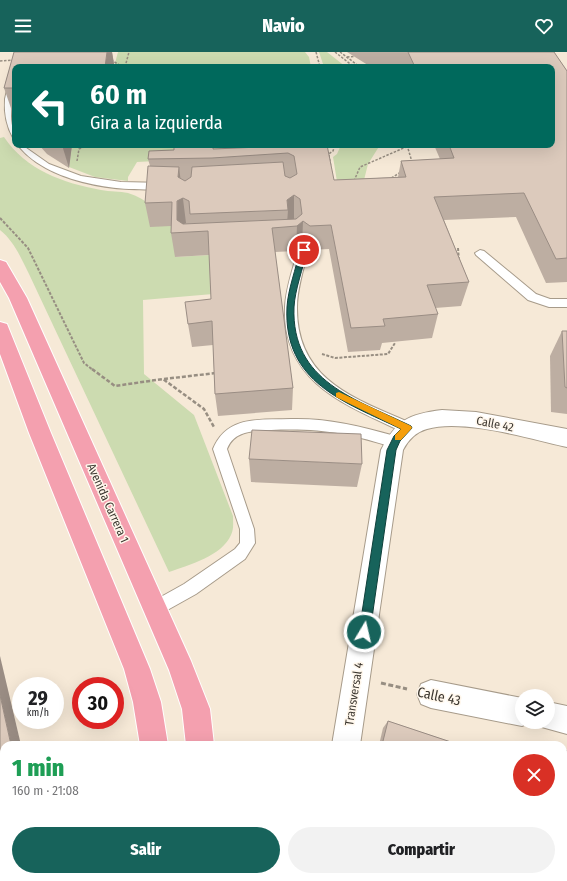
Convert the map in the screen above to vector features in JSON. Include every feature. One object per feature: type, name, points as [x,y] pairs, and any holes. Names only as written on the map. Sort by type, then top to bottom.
[{"type":"main road","name":"Avenida Carrera 1","points":[[0,266],[18,298],[54,385],[156,608],[196,709],[200,741]]},
{"type":"main road","points":[[0,329],[40,433],[137,669],[147,702],[153,741]]},
{"type":"main road","points":[[196,709],[207,741]]},
{"type":"street","name":"Calle 42","points":[[409,430],[437,419],[463,418],[567,438]]},
{"type":"street","name":"Transversal 4","points":[[347,741],[392,450],[409,430]]},
{"type":"street","name":"Calle 43","points":[[431,694],[515,711]]},
{"type":"street","points":[[555,717],[567,720]]},
{"type":"lane","points":[[12,91],[6,120],[8,131],[12,137]]},
{"type":"lane","points":[[21,148],[40,163],[81,180],[128,187],[173,186]]},
{"type":"lane","points":[[304,250],[291,306],[291,325],[297,352],[307,368],[320,382],[335,393],[409,430]]},
{"type":"lane","points":[[480,252],[532,297],[549,303],[567,303]]},
{"type":"lane","points":[[156,608],[190,589],[234,559],[248,544],[249,540],[247,529],[221,457],[221,442],[232,430],[241,427],[307,423],[346,428],[409,430]]},
{"type":"path","points":[[126,64],[128,52]]},
{"type":"path","points":[[316,52],[319,64]]},
{"type":"path","points":[[335,52],[350,64]]},
{"type":"path","points":[[340,52],[356,64]]},
{"type":"path","points":[[347,57],[362,56]]},
{"type":"path","points":[[108,58],[118,64]]},
{"type":"path","points":[[0,61],[20,60]]},
{"type":"path","points":[[76,162],[79,149],[82,148]]},
{"type":"path","points":[[324,157],[333,152],[334,148]]},
{"type":"path","points":[[352,187],[360,167],[403,148]]},
{"type":"path","points":[[408,148],[413,164]]},
{"type":"path","points":[[329,155],[333,177]]},
{"type":"path","points":[[388,180],[407,168]]},
{"type":"path","points":[[0,218],[28,248],[84,363],[116,386],[216,373]]},
{"type":"path","points":[[458,248],[460,263]]},
{"type":"path","points":[[325,359],[321,354],[335,358],[388,354],[395,343]]},
{"type":"path","points":[[163,379],[204,409],[221,442]]},
{"type":"path","name":"Calle 43","points":[[357,677],[431,694]]},
{"type":"green space","points":[[118,52],[305,52],[309,57],[310,64],[115,64]]},
{"type":"green space","points":[[319,52],[327,52],[342,64],[323,64]]},
{"type":"green space","points":[[4,137],[12,148],[34,166],[59,179],[104,191],[128,193],[148,203],[176,226],[175,257],[210,255],[213,294],[143,300],[144,374],[194,415],[233,516],[233,530],[227,542],[220,549],[204,559],[169,572],[23,262],[17,250],[5,234],[0,230],[0,138]]},
{"type":"green space","points":[[72,148],[319,148],[310,153],[137,162],[128,177],[128,181],[95,177],[69,167]]},
{"type":"green space","points":[[340,148],[378,148],[368,164],[364,180],[341,206],[333,157],[337,154]]},
{"type":"building","points":[[14,52],[107,52],[105,64],[12,64],[12,88],[4,88]]},
{"type":"building","points":[[408,52],[554,52],[567,71],[567,258],[556,259],[524,193],[434,197],[469,282],[427,285],[438,314],[383,319],[385,326],[351,328],[331,225],[310,226],[303,221],[297,226],[272,228],[293,388],[215,394],[212,321],[188,324],[185,302],[211,299],[208,231],[171,233],[172,202],[145,203],[148,166],[179,167],[178,177],[185,181],[191,177],[192,167],[283,162],[285,176],[290,178],[297,174],[294,156],[288,153],[212,158],[148,159],[149,151],[174,150],[174,148],[328,148],[334,180],[406,177],[401,161],[454,158],[450,148],[555,148],[555,64],[414,64]],"holes":[[[294,195],[300,199],[302,214],[296,219],[183,224],[177,220],[177,201],[183,198],[189,201],[190,214],[288,210],[287,200]]]},
{"type":"building","points":[[562,331],[567,331],[567,388],[565,387]]},
{"type":"building","points":[[252,430],[361,434],[362,464],[249,459]]},
{"type":"building","points":[[0,695],[10,741],[0,741]]},
{"type":"building","points":[[388,721],[448,741],[383,741]]},
{"type":"slow traffic","points":[[339,395],[408,428],[398,437]]},
{"type":"route","points":[[304,250],[291,306],[291,325],[297,352],[307,368],[320,382],[335,393],[408,428],[397,438],[392,450],[364,632]]}]
